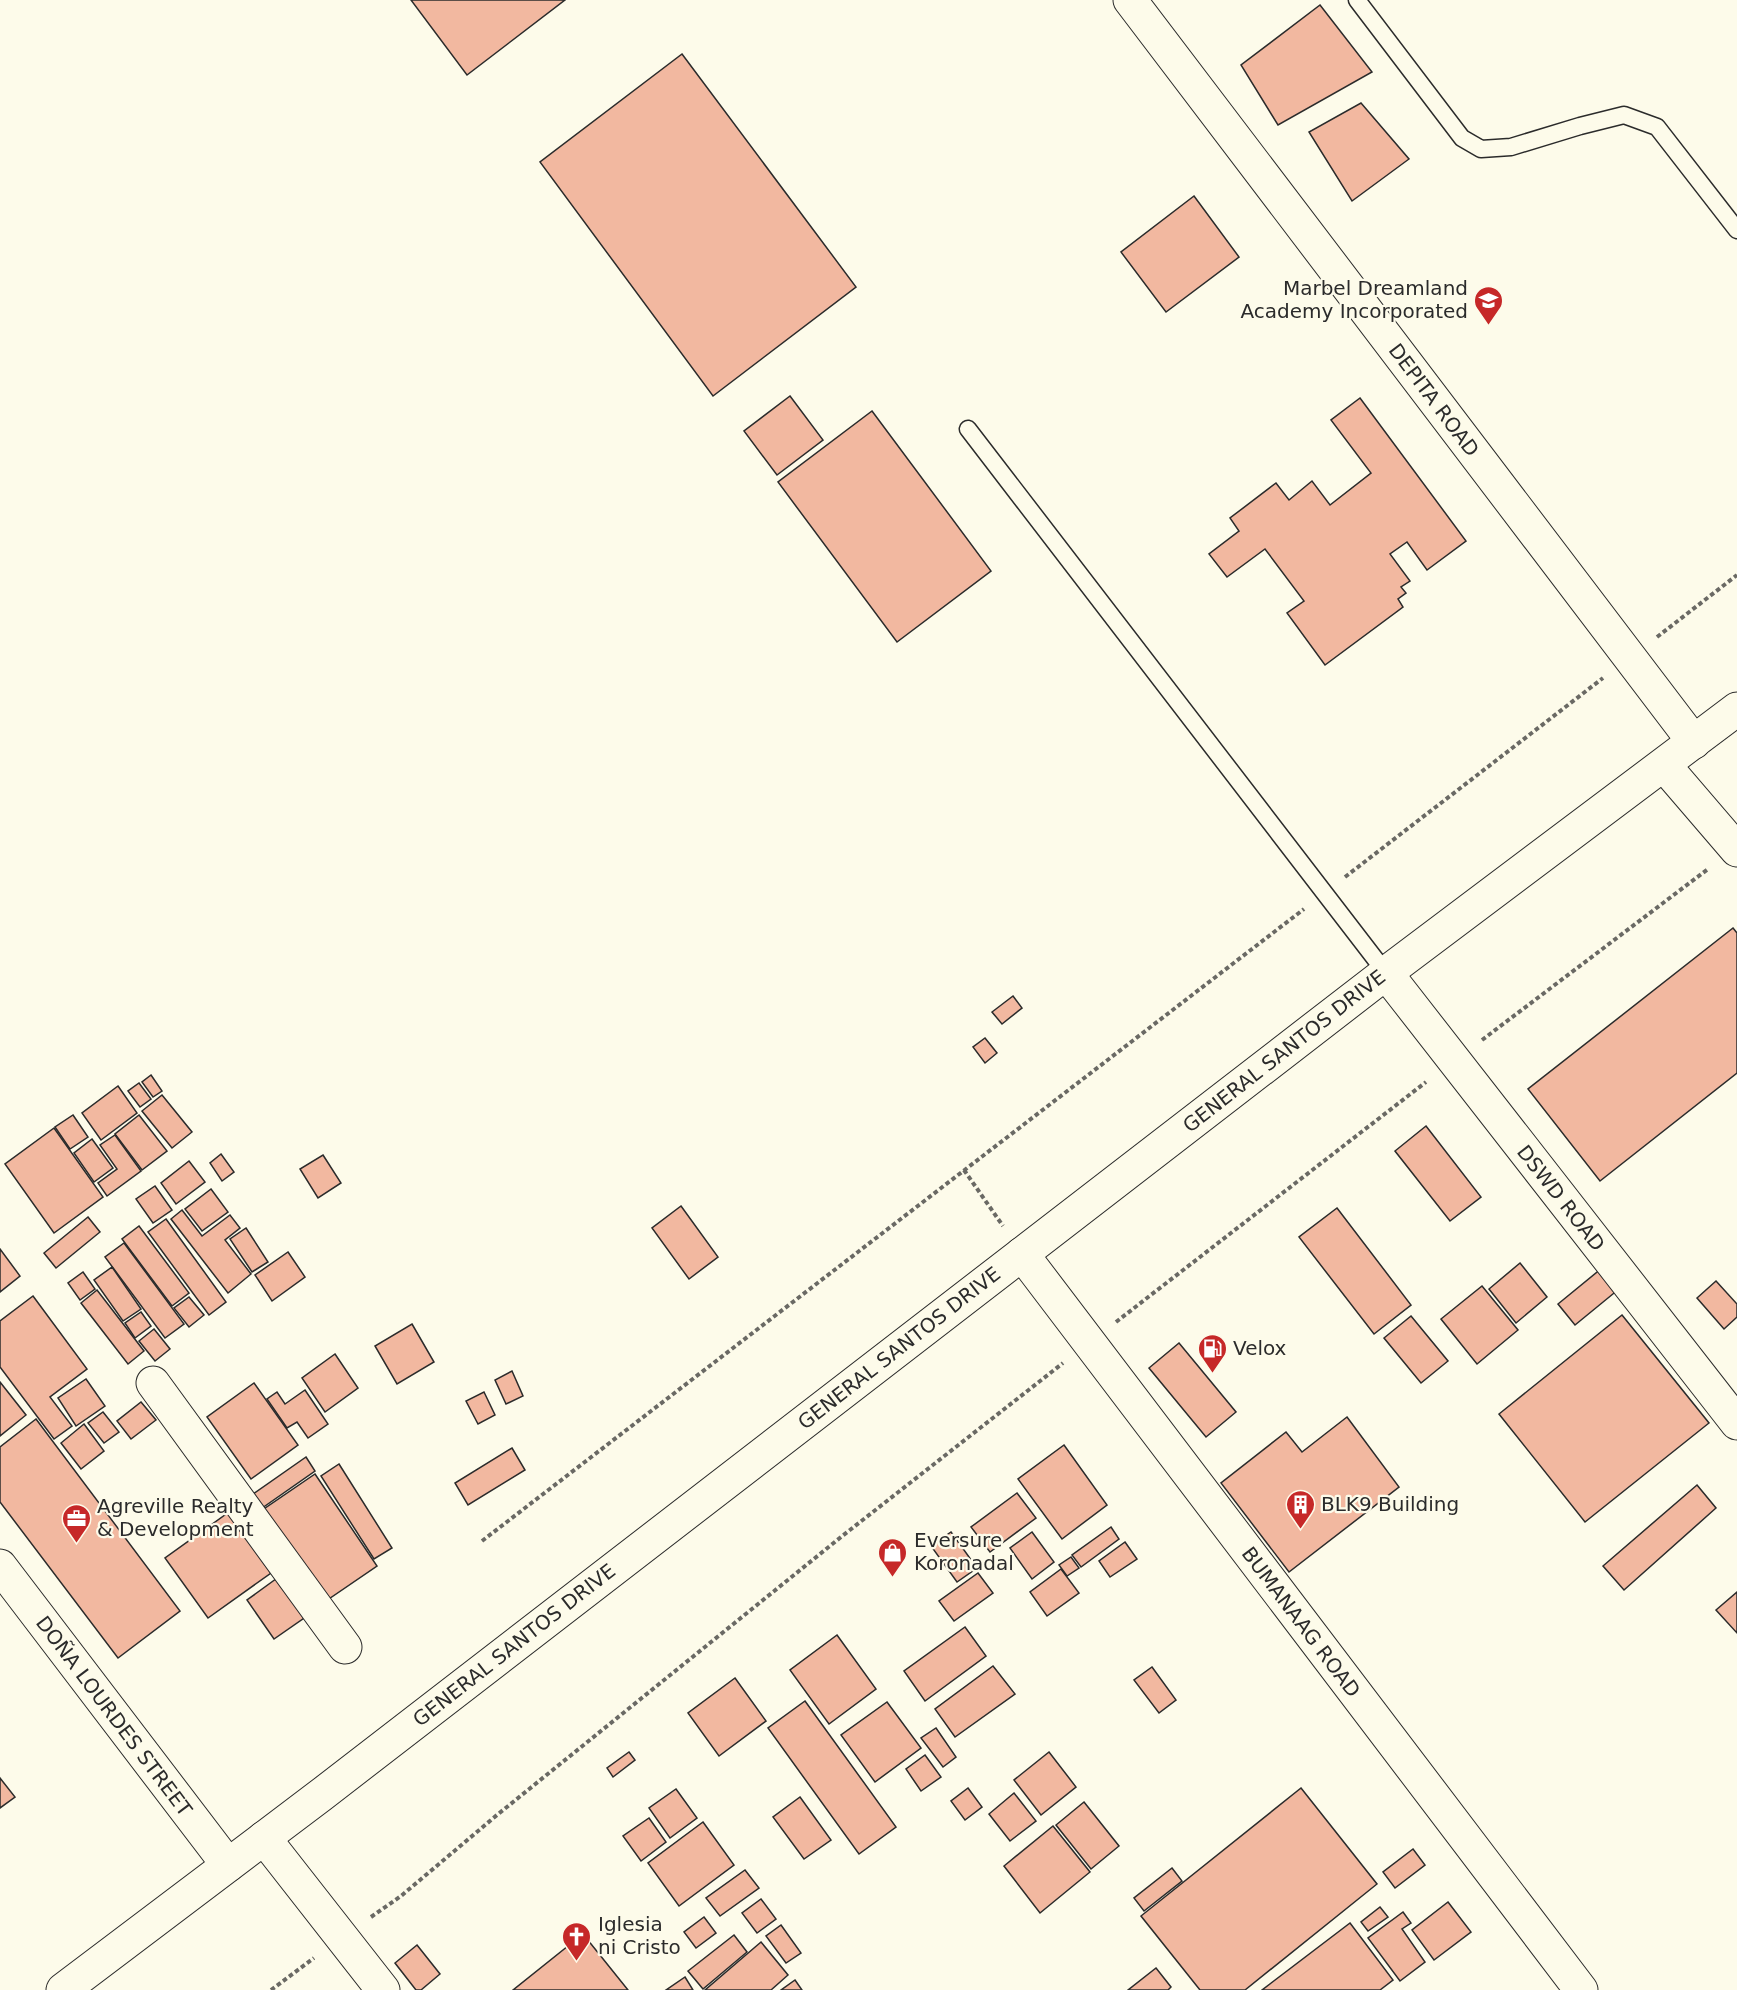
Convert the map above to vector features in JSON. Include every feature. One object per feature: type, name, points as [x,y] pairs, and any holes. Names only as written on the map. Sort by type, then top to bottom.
[{"type":"main road","name":"DEPITA ROAD","points":[[1130,0],[1694,742]]},
{"type":"main road","name":"GENERAL SANTOS DRIVE","points":[[63,1990],[264,1838],[1386,973],[1737,709]]},
{"type":"main road","points":[[1664,765],[1736,849]]},
{"type":"main road","name":"DSWD ROAD","points":[[1386,973],[1737,1423]]},
{"type":"main road","name":"BUMANAAG ROAD","points":[[1022,1254],[1581,1990]]},
{"type":"main road","points":[[153,1383],[345,1647]]},
{"type":"main road","name":"DOÑA LOURDES STREET","points":[[0,1566],[228,1865]]},
{"type":"main road","points":[[264,1838],[382,1990]]},
{"type":"lane","points":[[1357,0],[1462,138],[1481,149],[1511,147],[1624,114],[1657,127],[1737,230]]},
{"type":"lane","points":[[969,429],[1386,973]]},
{"type":"path","points":[[482,1541],[1737,575]]},
{"type":"path","points":[[271,1990],[401,1896],[497,1815],[832,1544],[1349,1140],[1736,849]]},
{"type":"path","points":[[964,1170],[1022,1254]]},
{"type":"building","points":[[411,0],[565,0],[467,75]]},
{"type":"building","points":[[1320,5],[1372,72],[1278,125],[1241,65]]},
{"type":"building","points":[[682,54],[856,287],[713,396],[540,162]]},
{"type":"building","points":[[1361,103],[1409,159],[1352,201],[1309,132]]},
{"type":"building","points":[[1194,196],[1239,257],[1166,312],[1121,252]]},
{"type":"building","points":[[790,396],[823,440],[777,475],[744,431]]},
{"type":"building","points":[[1360,398],[1466,541],[1427,570],[1407,542],[1390,554],[1410,581],[1401,587],[1406,593],[1398,599],[1403,607],[1325,665],[1287,613],[1304,601],[1265,549],[1227,577],[1209,554],[1239,531],[1230,518],[1276,483],[1289,500],[1312,481],[1330,505],[1371,473],[1331,420]]},
{"type":"building","points":[[872,411],[991,571],[897,642],[778,482]]},
{"type":"building","points":[[1733,928],[1737,933],[1737,1073],[1600,1181],[1528,1089]]},
{"type":"building","points":[[1013,996],[1022,1008],[1002,1024],[992,1012]]},
{"type":"building","points":[[985,1038],[997,1053],[985,1063],[973,1047]]},
{"type":"building","points":[[151,1075],[162,1091],[153,1097],[142,1082]]},
{"type":"building","points":[[139,1083],[151,1099],[140,1107],[128,1091]]},
{"type":"building","points":[[118,1086],[137,1113],[101,1140],[82,1113]]},
{"type":"building","points":[[162,1095],[192,1132],[172,1148],[142,1111]]},
{"type":"building","points":[[73,1115],[88,1137],[70,1149],[55,1127]]},
{"type":"building","points":[[139,1115],[167,1151],[142,1170],[115,1134]]},
{"type":"building","points":[[1426,1126],[1481,1197],[1450,1221],[1395,1151]]},
{"type":"building","points":[[54,1128],[103,1197],[54,1233],[5,1164]]},
{"type":"building","points":[[115,1135],[141,1171],[107,1196],[98,1183],[117,1169],[100,1145]]},
{"type":"building","points":[[92,1139],[113,1168],[94,1182],[74,1153]]},
{"type":"building","points":[[221,1154],[234,1172],[222,1181],[210,1163]]},
{"type":"building","points":[[323,1155],[341,1183],[318,1198],[300,1169]]},
{"type":"building","points":[[189,1161],[205,1182],[176,1204],[161,1183]]},
{"type":"building","points":[[155,1186],[172,1210],[153,1223],[136,1199]]},
{"type":"building","points":[[211,1189],[228,1212],[202,1231],[185,1209]]},
{"type":"building","points":[[681,1206],[718,1257],[689,1279],[652,1228]]},
{"type":"building","points":[[1337,1208],[1411,1305],[1374,1334],[1299,1237]]},
{"type":"building","points":[[182,1210],[202,1236],[230,1215],[240,1228],[225,1240],[251,1274],[228,1293],[171,1219]]},
{"type":"building","points":[[88,1217],[100,1232],[56,1268],[44,1253]]},
{"type":"building","points":[[166,1219],[226,1302],[209,1315],[148,1232]]},
{"type":"building","points":[[139,1226],[189,1293],[172,1306],[122,1239]]},
{"type":"building","points":[[246,1228],[268,1262],[252,1272],[230,1239]]},
{"type":"building","points":[[124,1243],[184,1324],[165,1338],[105,1257]]},
{"type":"building","points":[[0,1249],[20,1276],[0,1292]]},
{"type":"building","points":[[288,1252],[305,1277],[272,1301],[255,1275]]},
{"type":"building","points":[[1520,1263],[1547,1297],[1516,1323],[1489,1289]]},
{"type":"building","points":[[112,1267],[141,1309],[123,1321],[94,1280]]},
{"type":"building","points":[[1602,1268],[1619,1289],[1575,1325],[1558,1304]]},
{"type":"building","points":[[83,1272],[95,1289],[80,1300],[68,1283]]},
{"type":"building","points":[[1716,1281],[1737,1304],[1737,1317],[1724,1329],[1697,1298]]},
{"type":"building","points":[[1482,1286],[1518,1330],[1477,1364],[1441,1319]]},
{"type":"building","points":[[97,1290],[144,1351],[128,1364],[81,1303]]},
{"type":"building","points":[[33,1296],[87,1369],[50,1397],[72,1426],[54,1439],[0,1367],[0,1321]]},
{"type":"building","points":[[189,1297],[204,1315],[189,1327],[174,1308]]},
{"type":"building","points":[[141,1312],[151,1326],[135,1338],[125,1323]]},
{"type":"building","points":[[1622,1315],[1709,1423],[1585,1522],[1499,1414]]},
{"type":"building","points":[[1411,1316],[1448,1361],[1421,1383],[1384,1338]]},
{"type":"building","points":[[412,1324],[434,1362],[397,1384],[375,1346]]},
{"type":"building","points":[[154,1329],[170,1349],[155,1361],[139,1341]]},
{"type":"building","points":[[1179,1343],[1236,1412],[1206,1437],[1149,1368]]},
{"type":"building","points":[[335,1354],[358,1388],[325,1412],[302,1378]]},
{"type":"building","points":[[512,1371],[523,1396],[506,1404],[495,1380]]},
{"type":"building","points":[[86,1379],[105,1406],[76,1426],[58,1398]]},
{"type":"building","points":[[0,1382],[26,1415],[0,1436]]},
{"type":"building","points":[[254,1383],[298,1445],[251,1479],[207,1417]]},
{"type":"building","points":[[305,1390],[328,1424],[308,1438],[297,1422],[287,1428],[267,1399],[277,1392],[285,1404]]},
{"type":"building","points":[[484,1392],[495,1415],[478,1424],[466,1401]]},
{"type":"building","points":[[141,1402],[156,1420],[131,1439],[117,1421]]},
{"type":"building","points":[[103,1412],[119,1432],[104,1443],[88,1423]]},
{"type":"building","name":"BLK9 Building","points":[[1347,1417],[1399,1487],[1289,1572],[1221,1483],[1286,1432],[1302,1452]]},
{"type":"building","points":[[36,1419],[180,1611],[118,1658],[0,1502],[0,1447]]},
{"type":"building","points":[[84,1424],[104,1451],[81,1469],[61,1443]]},
{"type":"building","points":[[1064,1445],[1107,1505],[1062,1539],[1018,1479]]},
{"type":"building","points":[[512,1448],[525,1470],[468,1505],[455,1483]]},
{"type":"building","points":[[306,1457],[315,1471],[255,1513],[246,1499]]},
{"type":"building","points":[[339,1464],[392,1548],[374,1559],[321,1476]]},
{"type":"building","points":[[315,1474],[377,1566],[320,1605],[258,1513]]},
{"type":"building","points":[[1697,1485],[1716,1508],[1624,1590],[1603,1566]]},
{"type":"building","points":[[1017,1493],[1036,1518],[990,1552],[971,1527]]},
{"type":"building","points":[[229,1512],[271,1573],[208,1618],[165,1558]]},
{"type":"building","points":[[1111,1527],[1119,1539],[1081,1567],[1072,1555]]},
{"type":"building","points":[[951,1532],[977,1568],[957,1582],[931,1546]]},
{"type":"building","points":[[1032,1532],[1054,1562],[1032,1579],[1010,1548]]},
{"type":"building","points":[[1125,1542],[1137,1559],[1110,1577],[1099,1561]]},
{"type":"building","points":[[1071,1557],[1079,1568],[1067,1576],[1059,1565]]},
{"type":"building","points":[[1061,1569],[1079,1593],[1047,1616],[1030,1592]]},
{"type":"building","points":[[978,1573],[993,1593],[954,1621],[939,1601]]},
{"type":"building","points":[[280,1576],[307,1616],[274,1639],[247,1600]]},
{"type":"building","points":[[1737,1592],[1737,1633],[1716,1610]]},
{"type":"building","points":[[965,1627],[986,1656],[925,1701],[904,1671]]},
{"type":"building","points":[[837,1635],[876,1689],[829,1724],[790,1670]]},
{"type":"building","points":[[993,1666],[1015,1694],[955,1737],[935,1709]]},
{"type":"building","points":[[1152,1667],[1176,1700],[1159,1713],[1134,1680]]},
{"type":"building","points":[[735,1678],[766,1721],[719,1756],[688,1713]]},
{"type":"building","points":[[805,1701],[896,1827],[859,1854],[768,1728]]},
{"type":"building","points":[[887,1702],[921,1748],[875,1782],[841,1735]]},
{"type":"building","points":[[936,1728],[956,1757],[943,1767],[921,1738]]},
{"type":"building","points":[[629,1752],[635,1760],[613,1777],[607,1768]]},
{"type":"building","points":[[1049,1752],[1076,1787],[1041,1815],[1014,1780]]},
{"type":"building","points":[[925,1755],[941,1777],[921,1791],[906,1769]]},
{"type":"building","points":[[0,1778],[15,1797],[0,1808]]},
{"type":"building","points":[[968,1788],[982,1807],[965,1820],[951,1801]]},
{"type":"building","points":[[1301,1788],[1377,1884],[1245,1990],[1200,1990],[1141,1916]]},
{"type":"building","points":[[676,1789],[697,1818],[670,1838],[649,1808]]},
{"type":"building","points":[[1014,1793],[1036,1821],[1010,1841],[989,1814]]},
{"type":"building","points":[[800,1797],[831,1840],[804,1859],[773,1817]]},
{"type":"building","points":[[1084,1802],[1119,1846],[1091,1869],[1056,1825]]},
{"type":"building","points":[[649,1818],[666,1842],[641,1861],[623,1836]]},
{"type":"building","points":[[703,1822],[734,1865],[679,1906],[648,1863]]},
{"type":"building","points":[[1053,1826],[1090,1872],[1040,1913],[1004,1866]]},
{"type":"building","points":[[1413,1849],[1425,1865],[1395,1888],[1383,1872]]},
{"type":"building","points":[[1172,1868],[1182,1881],[1144,1911],[1134,1898]]},
{"type":"building","points":[[745,1870],[759,1888],[720,1916],[706,1898]]},
{"type":"building","points":[[761,1899],[776,1919],[757,1933],[742,1913]]},
{"type":"building","points":[[1448,1902],[1471,1932],[1434,1960],[1412,1930]]},
{"type":"building","points":[[1380,1907],[1388,1917],[1368,1931],[1361,1922]]},
{"type":"building","points":[[1403,1912],[1411,1923],[1402,1929],[1425,1962],[1400,1981],[1368,1938]]},
{"type":"building","points":[[704,1917],[716,1933],[696,1948],[684,1932]]},
{"type":"building","points":[[1350,1923],[1393,1980],[1380,1990],[1262,1990]]},
{"type":"building","points":[[781,1925],[801,1953],[786,1963],[766,1936]]},
{"type":"building","name":"Iglesia ni Cristo","points":[[583,1934],[628,1990],[513,1990]]},
{"type":"building","points":[[734,1935],[747,1952],[703,1989],[688,1971]]},
{"type":"building","points":[[761,1942],[788,1975],[771,1990],[705,1990]]},
{"type":"building","points":[[417,1945],[440,1974],[421,1990],[416,1990],[395,1963]]},
{"type":"building","points":[[1156,1968],[1171,1987],[1168,1990],[1128,1990]]},
{"type":"building","points":[[685,1977],[693,1990],[666,1990]]},
{"type":"building","points":[[795,1980],[802,1990],[781,1990]]},
{"type":"place","name":"Marbel Dreamland Academy Incorporated","points":[[1489,326]]},
{"type":"place","name":"Velox","points":[[1212,1374]]},
{"type":"place","name":"BLK9 Building","points":[[1300,1530]]},
{"type":"place","name":"Agreville Realty & Development","points":[[76,1544]]},
{"type":"place","name":"Eversure Koronadal","points":[[893,1578]]},
{"type":"place","name":"Iglesia ni Cristo","points":[[577,1962]]}]
